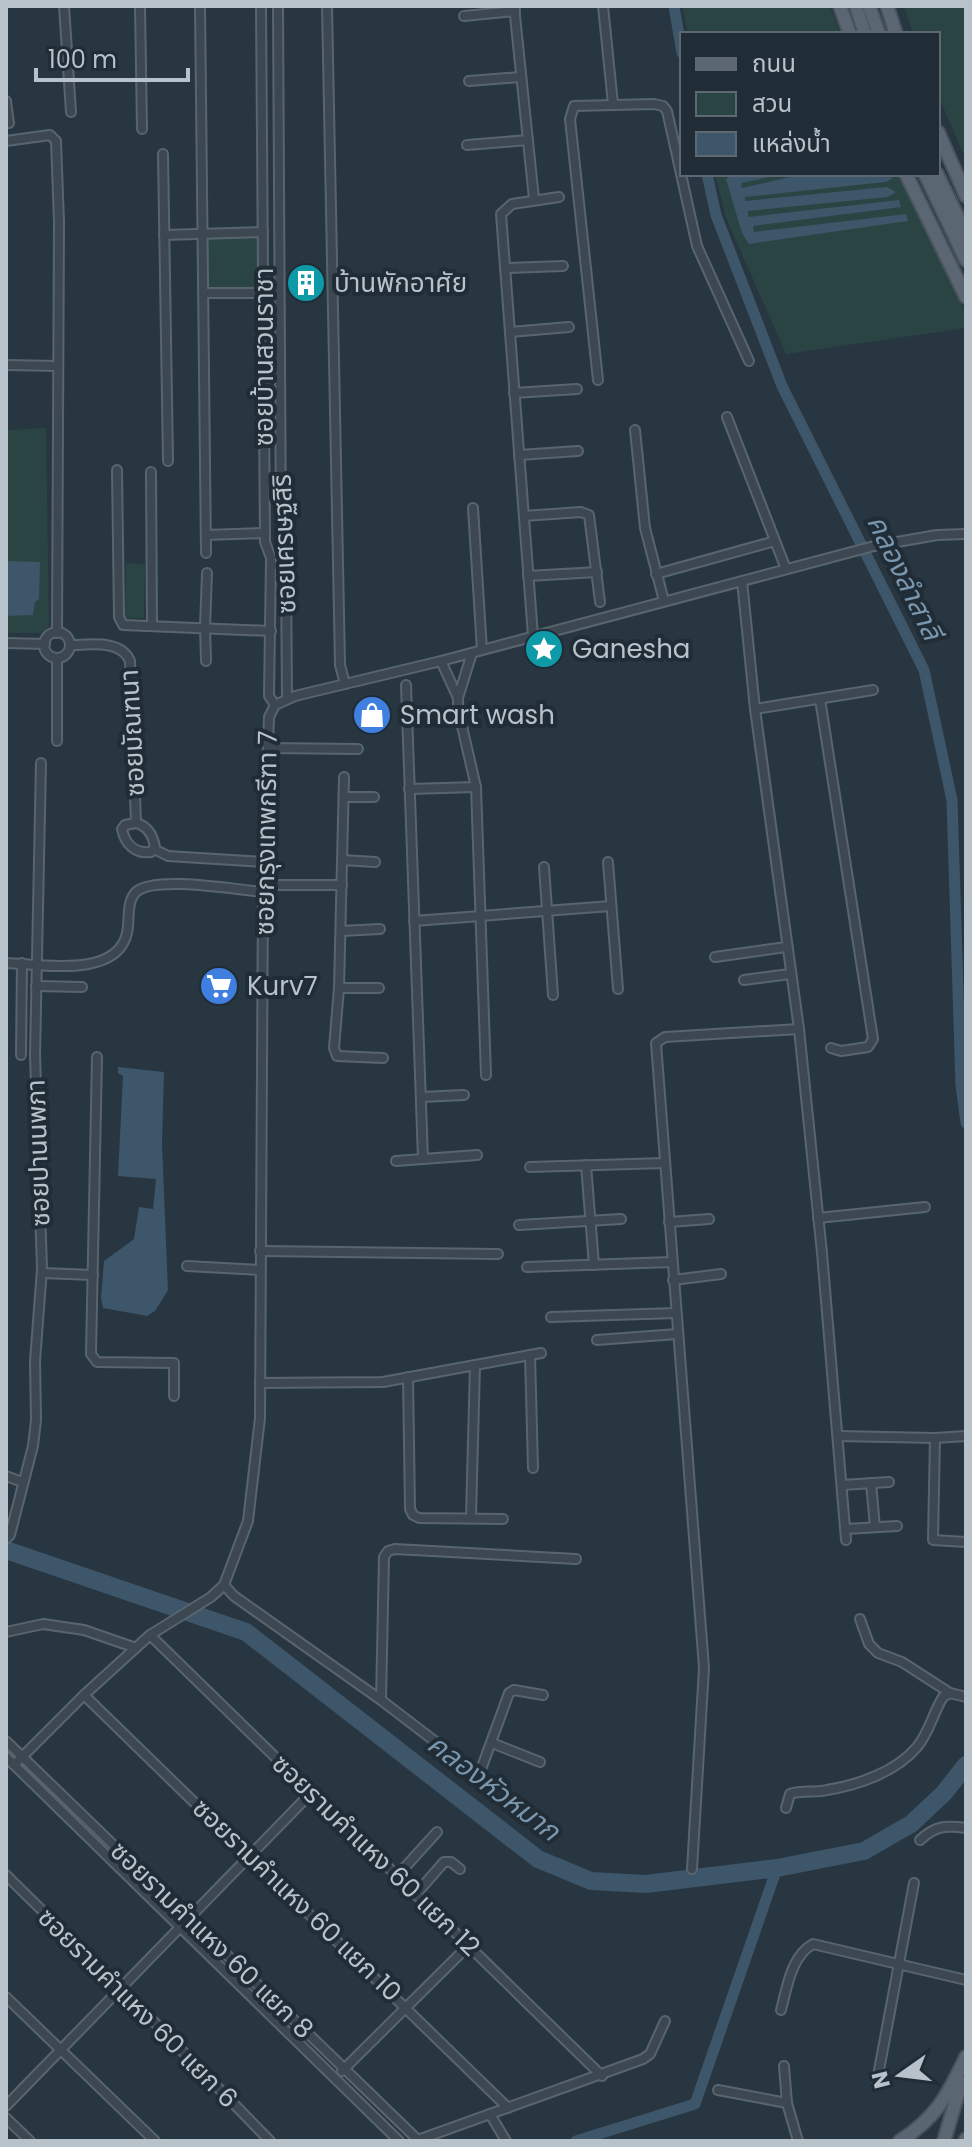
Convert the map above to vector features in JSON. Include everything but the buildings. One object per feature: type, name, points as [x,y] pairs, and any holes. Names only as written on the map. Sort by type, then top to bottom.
[{"type":"main road","points":[[840,6],[849,32]]},
{"type":"main road","points":[[856,6],[864,32]]},
{"type":"main road","points":[[869,6],[878,32]]},
{"type":"main road","points":[[887,6],[895,32]]},
{"type":"main road","points":[[940,137],[966,196]]},
{"type":"main road","points":[[907,176],[966,297]]},
{"type":"main road","points":[[926,176],[966,260]]},
{"type":"main road","points":[[938,176],[966,234]]},
{"type":"main road","points":[[900,2141],[919,2129],[942,2106],[966,2057]]},
{"type":"main road","points":[[944,2141],[966,2066]]},
{"type":"street","points":[[64,6],[71,112]]},
{"type":"street","points":[[140,6],[142,129]]},
{"type":"street","points":[[200,6],[206,553]]},
{"type":"street","name":"ซอยบ้านสวนราชา","points":[[261,6],[265,542],[271,558],[269,696],[275,705]]},
{"type":"street","name":"ซอยเศรษฐสิริ","points":[[278,6],[281,540],[286,571],[287,699]]},
{"type":"street","points":[[327,6],[340,667],[345,684]]},
{"type":"street","points":[[603,6],[613,104]]},
{"type":"street","points":[[464,16],[514,9],[534,199]]},
{"type":"street","points":[[469,81],[521,77]]},
{"type":"street","points":[[6,101],[9,123]]},
{"type":"street","points":[[598,380],[570,119],[574,106],[663,106],[667,111],[680,170]]},
{"type":"street","points":[[6,141],[50,135],[56,141],[57,633]]},
{"type":"street","points":[[467,145],[528,140]]},
{"type":"street","points":[[163,154],[168,461]]},
{"type":"street","points":[[681,176],[697,246],[749,361]]},
{"type":"street","points":[[533,636],[501,214],[512,204],[559,197]]},
{"type":"street","points":[[164,235],[263,232]]},
{"type":"street","points":[[505,268],[563,266]]},
{"type":"street","points":[[204,293],[263,293]]},
{"type":"street","points":[[510,332],[569,327]]},
{"type":"street","points":[[6,365],[58,366]]},
{"type":"street","points":[[514,393],[577,389]]},
{"type":"street","points":[[727,417],[786,569]]},
{"type":"street","points":[[635,430],[645,528],[664,601]]},
{"type":"street","points":[[519,455],[578,451]]},
{"type":"street","points":[[117,470],[120,622],[123,625],[271,631]]},
{"type":"street","points":[[151,472],[152,626]]},
{"type":"street","points":[[458,698],[477,652],[473,508]]},
{"type":"street","points":[[524,516],[581,512],[589,515],[600,602]]},
{"type":"street","points":[[206,535],[265,533]]},
{"type":"street","name":"ซอยกรุงเทพกรีฑา 7","points":[[14,1765],[150,1635],[211,1597],[224,1585],[248,1521],[260,1418],[264,862],[269,717],[275,705],[287,699],[477,652],[874,546],[937,535],[966,534]]},
{"type":"street","points":[[656,574],[775,541]]},
{"type":"street","points":[[528,576],[597,572]]},
{"type":"street","points":[[206,661],[207,573]]},
{"type":"street","points":[[742,581],[755,709],[799,1029],[846,1540]]},
{"type":"street","points":[[57,633],[64,635],[70,645],[68,653],[57,658],[50,655],[45,644],[47,638],[57,633]]},
{"type":"street","points":[[6,643],[45,644]]},
{"type":"street","name":"ซอยมัณฑนา","points":[[70,645],[114,647],[122,650],[130,661],[136,823]]},
{"type":"street","points":[[57,658],[57,741]]},
{"type":"street","points":[[441,661],[458,698],[476,787],[486,1075]]},
{"type":"street","points":[[406,685],[423,1159]]},
{"type":"street","points":[[755,709],[873,690]]},
{"type":"street","points":[[820,699],[873,1039],[868,1047],[841,1051],[831,1048]]},
{"type":"street","points":[[268,748],[358,749]]},
{"type":"street","name":"ซอยปานนพภา","points":[[6,1539],[10,1535],[33,1446],[36,1420],[35,1361],[42,1273],[35,1069],[41,763]]},
{"type":"street","points":[[344,777],[335,1053],[337,1056],[383,1058]]},
{"type":"street","points":[[409,789],[476,787]]},
{"type":"street","points":[[344,797],[374,797]]},
{"type":"street","name":"ซอยมัณฑนา","points":[[136,823],[148,830],[154,840],[154,849],[147,853],[126,841],[122,829],[125,825],[136,823]]},
{"type":"street","points":[[154,849],[168,856],[264,862]]},
{"type":"street","points":[[342,860],[375,862]]},
{"type":"street","points":[[608,862],[618,989]]},
{"type":"street","points":[[544,867],[553,995]]},
{"type":"street","points":[[6,963],[82,965],[109,958],[118,952],[127,936],[130,901],[136,891],[153,883],[264,888],[342,885]]},
{"type":"street","points":[[414,921],[611,906]]},
{"type":"street","points":[[341,931],[380,929]]},
{"type":"street","points":[[715,957],[786,947]]},
{"type":"street","points":[[21,1055],[22,963]]},
{"type":"street","points":[[744,980],[790,974]]},
{"type":"street","points":[[36,986],[82,987]]},
{"type":"street","points":[[339,988],[379,988]]},
{"type":"street","points":[[692,1869],[704,1668],[656,1043],[665,1037],[799,1029]]},
{"type":"street","points":[[97,1057],[93,1359],[97,1362],[174,1363],[174,1396]]},
{"type":"street","points":[[421,1097],[464,1095]]},
{"type":"street","points":[[396,1161],[477,1155]]},
{"type":"street","points":[[530,1167],[665,1163]]},
{"type":"street","points":[[586,1165],[594,1265]]},
{"type":"street","points":[[818,1218],[925,1207]]},
{"type":"street","points":[[519,1225],[621,1219]]},
{"type":"street","points":[[669,1222],[709,1219]]},
{"type":"street","points":[[260,1251],[498,1254]]},
{"type":"street","points":[[527,1267],[672,1262]]},
{"type":"street","points":[[187,1266],[260,1270]]},
{"type":"street","points":[[42,1273],[93,1275]]},
{"type":"street","points":[[673,1280],[721,1274]]},
{"type":"street","points":[[551,1317],[676,1313]]},
{"type":"street","points":[[597,1340],[677,1334]]},
{"type":"street","points":[[260,1383],[383,1382],[541,1353]]},
{"type":"street","points":[[530,1355],[533,1468]]},
{"type":"street","points":[[471,1518],[475,1365]]},
{"type":"street","points":[[408,1377],[410,1509],[413,1515],[419,1518],[503,1519]]},
{"type":"street","points":[[838,1436],[966,1436]]},
{"type":"street","points":[[935,1438],[933,1540],[966,1542]]},
{"type":"street","points":[[6,1476],[22,1482]]},
{"type":"street","points":[[842,1485],[889,1482]]},
{"type":"street","points":[[871,1483],[875,1527]]},
{"type":"street","points":[[846,1529],[897,1526]]},
{"type":"street","points":[[381,1700],[384,1557],[388,1551],[576,1559]]},
{"type":"street","points":[[224,1585],[234,1596],[381,1700],[479,1775],[509,1693],[514,1690],[543,1695]]},
{"type":"street","points":[[860,1619],[869,1644],[878,1653],[902,1662],[950,1693],[965,1696]]},
{"type":"street","points":[[6,1632],[43,1624],[84,1630],[136,1648]]},
{"type":"street","name":"ซอยรามคำแหง 60 แยก 12","points":[[150,1635],[602,2076]]},
{"type":"street","points":[[786,1808],[790,1794],[852,1785],[886,1771],[905,1759],[918,1746],[938,1706],[950,1693]]},
{"type":"street","name":"ซอยรามคำแหง 60 แยก 10","points":[[84,1695],[508,2108]]},
{"type":"street","name":"ซอยรามคำแหง 60 แยก 8","points":[[6,1741],[416,2140]]},
{"type":"street","points":[[492,1743],[540,1762]]},
{"type":"street","name":"ซอยรามคำแหง 60 แยก 8","points":[[6,1757],[399,2141]]},
{"type":"street","points":[[6,2106],[311,1793]]},
{"type":"street","points":[[920,1840],[932,1828],[947,1825],[966,1828]]},
{"type":"street","points":[[397,1876],[437,1832]]},
{"type":"street","points":[[93,1842],[101,1833]]},
{"type":"street","points":[[416,1894],[444,1862],[451,1862],[460,1869]]},
{"type":"street","name":"ซอยรามคำแหง 60 แยก 6","points":[[6,1875],[270,2141]]},
{"type":"street","points":[[877,2081],[914,1883]]},
{"type":"street","points":[[781,2010],[791,1972],[800,1954],[813,1944],[966,1980]]},
{"type":"street","points":[[334,2078],[469,1945]]},
{"type":"street","points":[[258,2004],[267,1994]]},
{"type":"street","points":[[6,1997],[155,2141]]},
{"type":"street","points":[[416,2140],[602,2076],[650,2054],[665,2021]]},
{"type":"street","points":[[784,2066],[787,2103],[798,2141]]},
{"type":"street","points":[[718,2090],[787,2103]]},
{"type":"street","points":[[490,2114],[506,2141]]},
{"type":"street","points":[[6,2118],[30,2141]]},
{"type":"green space","points":[[682,6],[830,6],[840,32],[688,32]]},
{"type":"green space","points":[[904,6],[966,6],[966,160],[940,100],[940,32],[912,32]]},
{"type":"green space","points":[[716,176],[901,176],[966,313],[966,328],[786,354],[726,218]]},
{"type":"green space","points":[[257,238],[258,288],[209,288],[208,239]]},
{"type":"green space","points":[[46,428],[49,626],[41,633],[6,633],[6,430]]},
{"type":"green space","points":[[126,563],[145,564],[144,618],[125,618]]},
{"type":"water","points":[[730,176],[774,176],[741,183],[742,188],[794,176],[891,176],[892,179],[745,197],[745,201],[887,187],[896,192],[888,197],[748,211],[748,217],[899,200],[901,207],[753,226],[754,232],[906,214],[908,221],[749,244],[742,233],[726,179]]},
{"type":"water","points":[[6,561],[40,562],[39,599],[35,602],[33,615],[6,616]]},
{"type":"water","points":[[118,1067],[164,1072],[162,1144],[168,1290],[155,1311],[147,1316],[103,1308],[101,1298],[104,1261],[134,1239],[139,1207],[153,1209],[156,1179],[118,1176],[123,1076],[118,1073]]},
{"type":"waterway","name":"คลองลำสาลี","points":[[674,6],[680,41]]},
{"type":"waterway","name":"คลองลำสาลี","points":[[707,176],[716,215],[782,386],[924,670],[952,800],[961,1085],[966,1123]]},
{"type":"waterway","name":"คลองหัวหมาก","points":[[6,1550],[246,1632],[538,1859],[591,1881],[646,1884],[777,1868],[864,1851],[911,1824],[944,1793],[966,1765]]},
{"type":"waterway","points":[[576,2141],[695,2104],[777,1868]]},
{"type":"place","name":"บ้านพักอาศัย","points":[[306,283]]},
{"type":"place","name":"Ganesha","points":[[544,649]]},
{"type":"place","name":"Smart wash","points":[[372,715]]},
{"type":"place","name":"Kurv7","points":[[219,986]]}]
